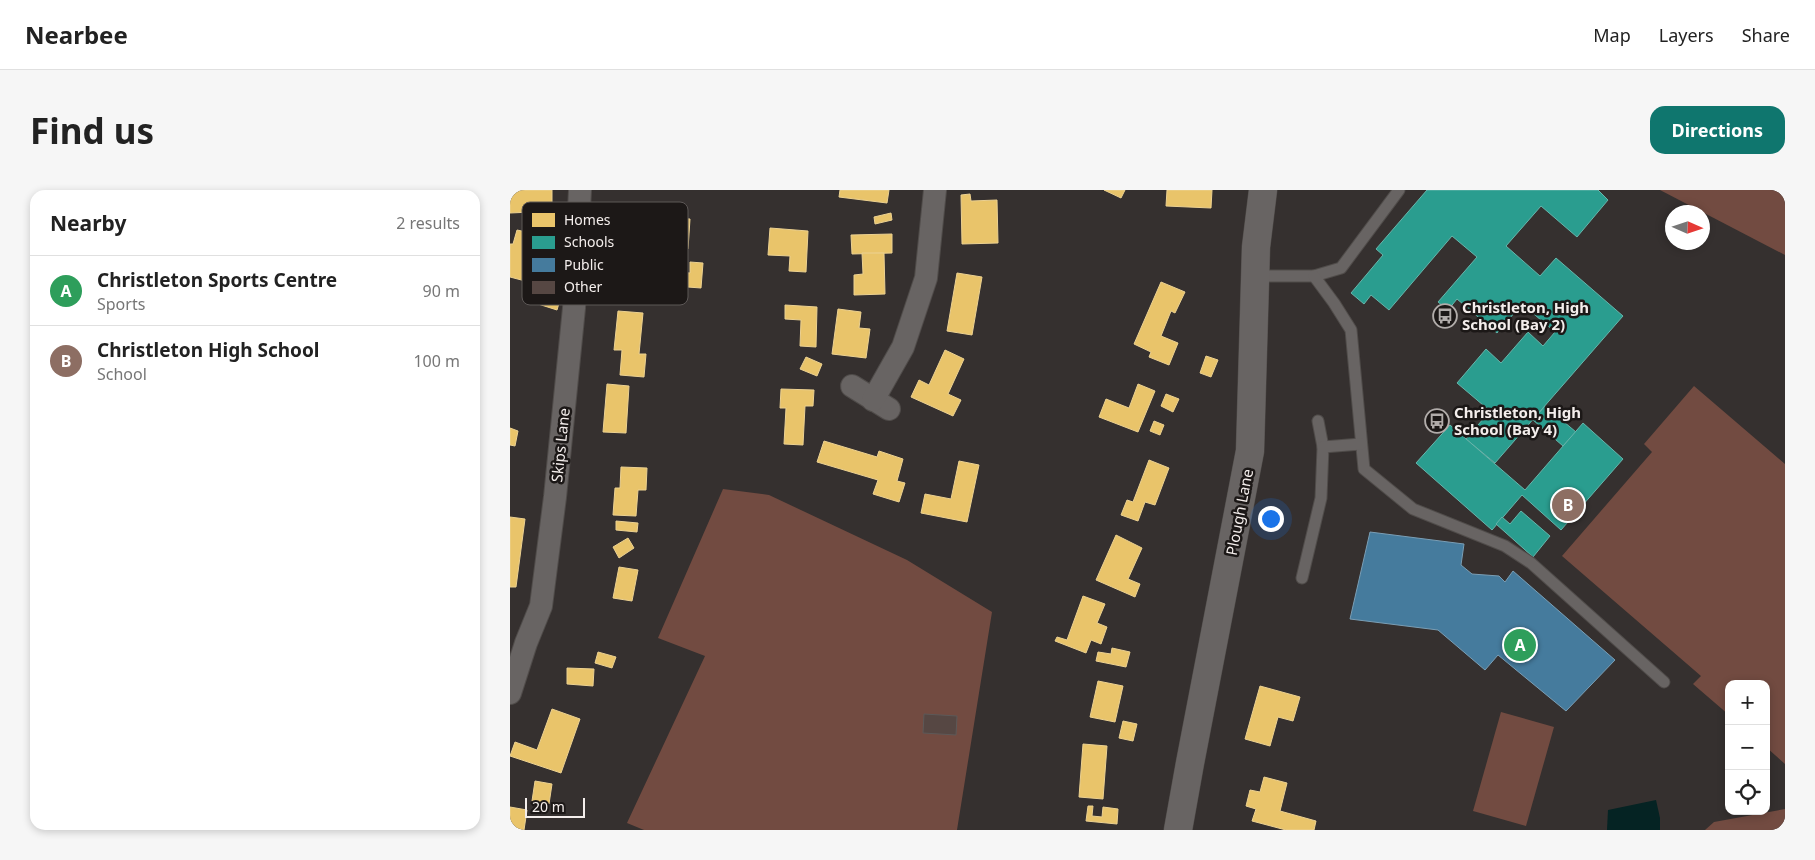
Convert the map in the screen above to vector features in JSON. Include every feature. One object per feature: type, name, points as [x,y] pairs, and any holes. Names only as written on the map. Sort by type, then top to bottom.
[{"type":"street","points":[[852,386],[881,404],[903,347],[926,278],[935,190]]},
{"type":"street","name":"Plough Lane","points":[[1178,830],[1250,451],[1256,246],[1263,190]]},
{"type":"street","name":"Skips Lane","points":[[510,693],[526,643],[541,606],[555,497],[574,305]]},
{"type":"lane","points":[[1256,276],[1314,276],[1341,268],[1399,190]]},
{"type":"lane","points":[[1314,276],[1351,330],[1364,469],[1413,509],[1505,546],[1531,563],[1664,682]]},
{"type":"lane","points":[[1302,578],[1321,498],[1323,447],[1318,421]]},
{"type":"lane","points":[[1323,447],[1361,444]]},
{"type":"shaded area","points":[[1660,190],[1785,190],[1785,255],[1710,216],[1710,205],[1689,205]]},
{"type":"shaded area","points":[[1694,386],[1785,464],[1785,764],[1770,751],[1770,680],[1725,680],[1725,712],[1693,684],[1701,676],[1562,556],[1652,452],[1644,444]]},
{"type":"shaded area","points":[[723,489],[769,495],[907,560],[992,612],[957,830],[644,830],[627,823],[705,656],[658,638]]},
{"type":"shaded area","points":[[1501,712],[1554,727],[1526,826],[1473,811]]},
{"type":"shaded area","points":[[1785,809],[1785,830],[1705,830],[1714,822],[1752,815],[1770,815],[1770,812]]},
{"type":"water","points":[[1656,800],[1660,818],[1660,830],[1607,830],[1608,810]]},
{"type":"building: Homes","points":[[510,190],[552,190],[552,202],[522,202],[522,212],[510,213]]},
{"type":"building: Homes","points":[[840,190],[889,190],[887,203],[839,197]]},
{"type":"building: Homes","points":[[1104,190],[1125,190],[1121,198]]},
{"type":"building: Homes","points":[[1167,190],[1212,190],[1211,208],[1166,206]]},
{"type":"building: Homes","points":[[970,194],[971,201],[997,200],[998,243],[962,244],[961,195]]},
{"type":"building: Homes","points":[[891,213],[892,220],[875,224],[874,217]]},
{"type":"building: Homes","points":[[688,219],[690,219],[688,249]]},
{"type":"building: Homes","points":[[770,228],[808,231],[806,272],[789,271],[790,256],[768,255]]},
{"type":"building: Homes","points":[[517,230],[522,231],[522,280],[510,277],[510,244],[513,244]]},
{"type":"building: Homes","points":[[892,234],[892,253],[852,254],[851,235]]},
{"type":"building: Homes","points":[[862,253],[884,253],[885,294],[854,295],[854,275],[863,274]]},
{"type":"building: Homes","points":[[690,262],[703,263],[701,288],[688,287],[688,273],[690,273]]},
{"type":"building: Homes","points":[[957,273],[982,277],[972,335],[947,331]]},
{"type":"building: Homes","points":[[1161,282],[1185,292],[1175,313],[1171,311],[1161,336],[1178,343],[1169,365],[1149,357],[1151,352],[1134,344]]},
{"type":"building: Homes","points":[[541,305],[558,305],[557,310]]},
{"type":"building: Homes","points":[[785,305],[817,307],[816,347],[800,346],[801,320],[785,319]]},
{"type":"building: Homes","points":[[838,309],[861,312],[859,328],[870,329],[866,358],[832,354]]},
{"type":"building: Homes","points":[[618,311],[643,313],[639,354],[646,354],[644,377],[620,375],[622,350],[614,350]]},
{"type":"building: Homes","points":[[945,350],[964,359],[948,394],[961,400],[953,416],[911,397],[919,380],[929,385]]},
{"type":"building: Homes","points":[[1206,356],[1218,360],[1211,377],[1200,373]]},
{"type":"building: Homes","points":[[806,357],[822,364],[817,376],[800,369]]},
{"type":"building: Homes","points":[[607,384],[629,386],[626,433],[603,432]]},
{"type":"building: Homes","points":[[1138,384],[1155,391],[1138,432],[1099,417],[1106,399],[1129,408]]},
{"type":"building: Homes","points":[[781,389],[814,390],[813,406],[805,406],[803,445],[784,444],[786,408],[780,408]]},
{"type":"building: Homes","points":[[1166,394],[1179,399],[1173,412],[1161,406]]},
{"type":"building: Homes","points":[[1154,421],[1164,425],[1160,435],[1150,431]]},
{"type":"building: Homes","points":[[510,428],[518,431],[515,446],[510,445]]},
{"type":"building: Homes","points":[[824,441],[877,457],[879,451],[903,459],[897,481],[905,483],[899,502],[873,494],[878,480],[817,462]]},
{"type":"building: Homes","points":[[1149,460],[1169,468],[1155,505],[1145,502],[1138,521],[1121,515],[1127,500],[1133,502]]},
{"type":"building: Homes","points":[[959,461],[979,465],[967,522],[921,513],[925,494],[951,499]]},
{"type":"building: Homes","points":[[621,467],[647,468],[646,490],[638,490],[636,516],[613,515],[615,488],[620,488]]},
{"type":"building: Homes","points":[[510,517],[525,519],[516,587],[510,587]]},
{"type":"building: Homes","points":[[616,521],[638,523],[637,532],[616,530]]},
{"type":"building: Homes","points":[[1116,535],[1142,548],[1128,579],[1140,584],[1135,597],[1096,580]]},
{"type":"building: Homes","points":[[628,538],[634,548],[619,558],[613,547]]},
{"type":"building: Homes","points":[[619,567],[638,570],[632,601],[613,598]]},
{"type":"building: Homes","points":[[1083,596],[1105,604],[1097,623],[1107,627],[1101,644],[1091,640],[1086,653],[1055,641],[1057,637],[1067,640]]},
{"type":"building: Homes","points":[[1112,648],[1130,652],[1126,667],[1096,661],[1098,652],[1111,654]]},
{"type":"building: Homes","points":[[598,652],[616,657],[612,668],[595,663]]},
{"type":"building: Homes","points":[[567,668],[594,669],[593,686],[567,684]]},
{"type":"building: Homes","points":[[1098,681],[1123,686],[1115,722],[1090,717]]},
{"type":"building: Homes","points":[[1260,686],[1300,697],[1293,721],[1278,717],[1270,746],[1245,739]]},
{"type":"building: Homes","points":[[552,709],[580,719],[561,773],[510,756],[515,742],[537,750]]},
{"type":"building: Homes","points":[[1123,721],[1137,724],[1133,741],[1119,738]]},
{"type":"building: Homes","points":[[1083,744],[1107,746],[1103,799],[1079,797]]},
{"type":"building: Homes","points":[[1264,777],[1287,783],[1280,811],[1316,821],[1314,830],[1286,830],[1252,821],[1256,809],[1246,806],[1250,790],[1260,792]]},
{"type":"building: Homes","points":[[535,781],[552,784],[549,804],[532,801]]},
{"type":"building: Homes","points":[[1088,806],[1093,806],[1092,816],[1102,817],[1103,807],[1118,809],[1117,824],[1086,821]]},
{"type":"building: Homes","points":[[510,807],[527,810],[524,830],[510,830]]},
{"type":"building: Schools","points":[[1427,190],[1598,190],[1608,200],[1577,237],[1541,206],[1506,246],[1540,276],[1556,258],[1623,316],[1495,463],[1466,439],[1490,411],[1457,383],[1486,349],[1501,363],[1528,332],[1543,346],[1555,332],[1522,304],[1497,333],[1457,299],[1448,310],[1438,302],[1477,257],[1452,236],[1389,310],[1371,295],[1364,304],[1351,293],[1383,255],[1376,249]]},
{"type":"building: Schools","points":[[1545,406],[1576,432],[1563,446],[1533,420]]},
{"type":"building: Schools","points":[[1583,423],[1623,459],[1561,530],[1522,495],[1492,530],[1416,463],[1450,425],[1525,490]]},
{"type":"building: Schools","points":[[1521,511],[1550,536],[1533,557],[1496,524],[1502,517],[1510,524]]},
{"type":"building: Public","points":[[1370,532],[1464,544],[1461,565],[1472,574],[1499,576],[1505,582],[1513,571],[1615,660],[1566,711],[1498,655],[1485,670],[1438,630],[1350,619]]},
{"type":"building: Other","points":[[924,714],[957,716],[956,735],[923,733]]},
{"type":"place","name":"Christleton, High School (Bay 2)","points":[[1445,316]]},
{"type":"place","name":"Christleton, High School (Bay 4)","points":[[1437,421]]},
{"type":"place","name":"Christleton High School","points":[[1568,505]]},
{"type":"place","name":"Christleton Sports Centre","points":[[1520,645]]}]
